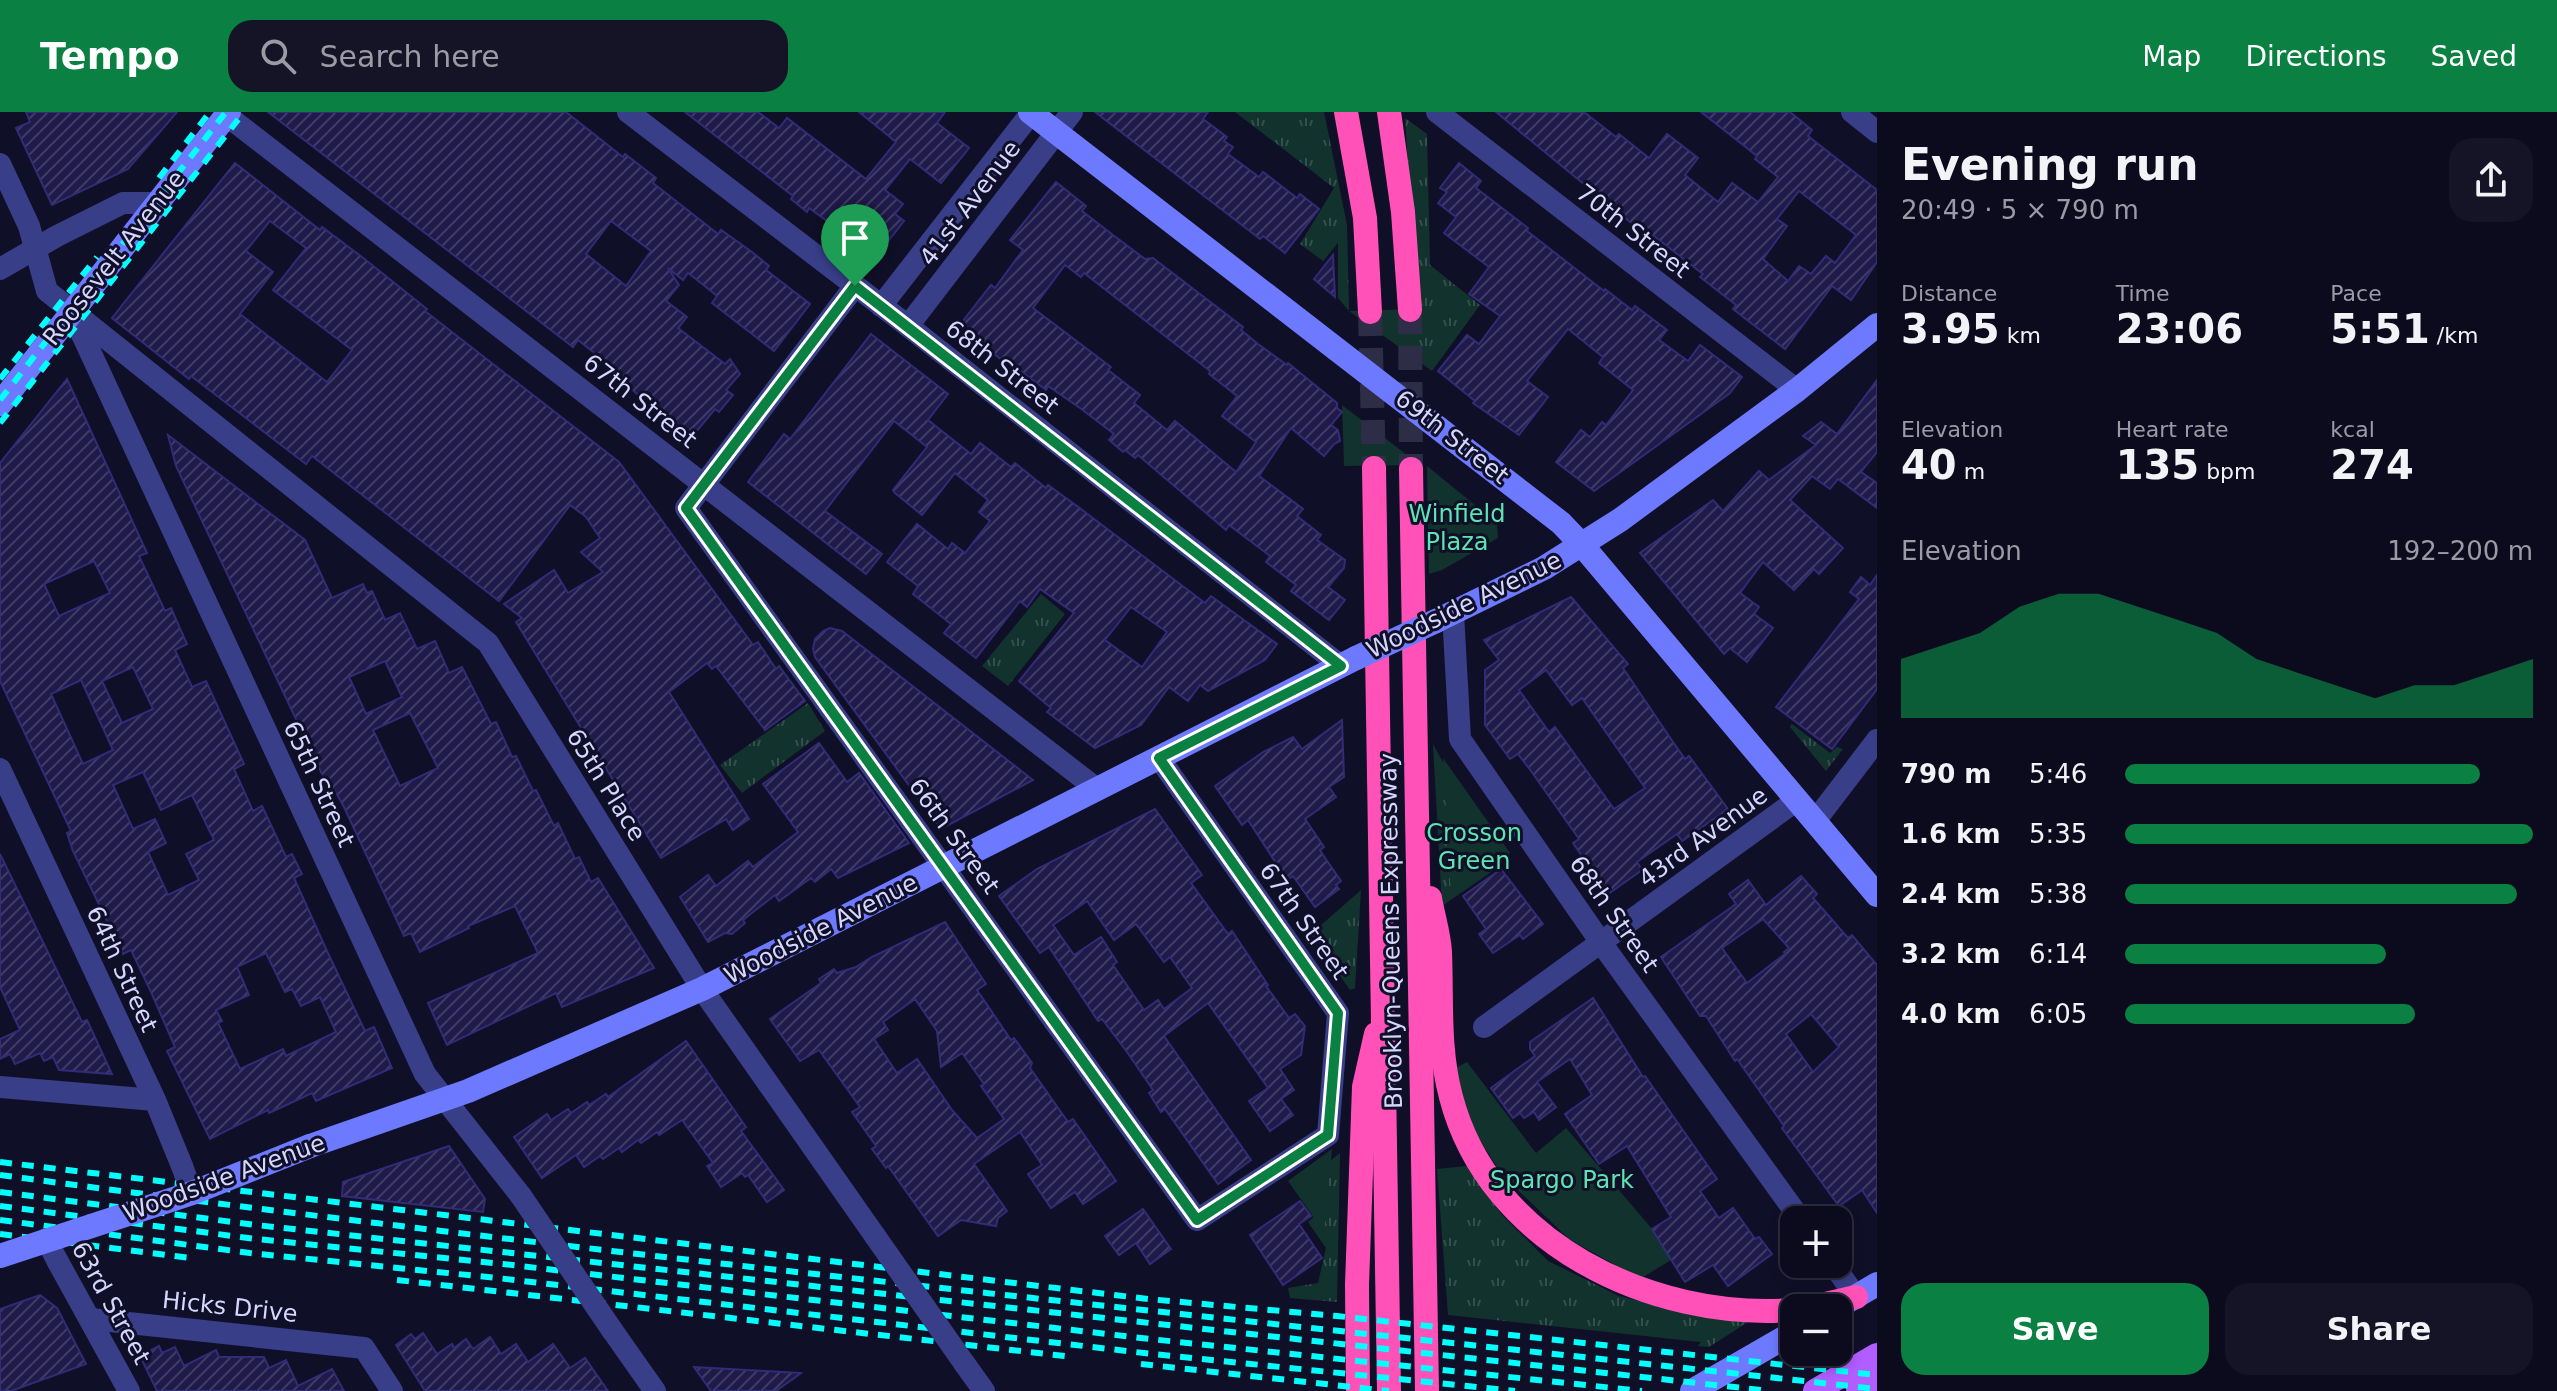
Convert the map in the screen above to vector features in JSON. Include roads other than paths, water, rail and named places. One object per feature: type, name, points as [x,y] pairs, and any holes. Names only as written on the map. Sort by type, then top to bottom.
[{"type":"highway","points":[[1346,112],[1365,218],[1370,312]]},
{"type":"highway","points":[[1389,112],[1403,212],[1410,310]]},
{"type":"highway","name":"Brooklyn-Queens Expressway","points":[[1374,468],[1385,997],[1389,1391]]},
{"type":"highway","name":"Brooklyn-Queens Expressway","points":[[1411,469],[1427,1391]]},
{"type":"highway","points":[[1418,836],[1440,948],[1442,1053],[1446,1079],[1464,1135],[1486,1175],[1534,1226],[1556,1244],[1609,1277],[1652,1294],[1696,1305],[1780,1310]]},
{"type":"highway","points":[[1358,1391],[1357,1285],[1364,1087],[1385,997]]},
{"type":"main road","points":[[1815,1391],[1877,1355]]},
{"type":"main road","points":[[1858,1391],[1877,1380]]},
{"type":"street","name":"68th Street","points":[[628,112],[1349,662]]},
{"type":"street","name":"41st Avenue","points":[[881,306],[1031,112]]},
{"type":"street","name":"69th Street","points":[[1031,112],[1530,497],[1582,545],[1877,895]]},
{"type":"street","name":"41st Avenue","points":[[908,326],[1072,112]]},
{"type":"street","name":"70th Street","points":[[1437,112],[1797,390]]},
{"type":"street","points":[[1852,112],[1877,132]]},
{"type":"street","name":"Roosevelt Avenue","points":[[0,404],[227,114]]},
{"type":"street","name":"67th Street","points":[[227,114],[1097,789]]},
{"type":"street","name":"65th Street","points":[[0,164],[29,226],[47,291],[72,312],[425,1074],[521,1196],[655,1391]]},
{"type":"street","points":[[0,269],[123,203],[157,203]]},
{"type":"street","points":[[704,483],[855,286]]},
{"type":"street","name":"65th Place","points":[[72,312],[488,643],[702,989],[984,1391]]},
{"type":"street","name":"Woodside Avenue","points":[[0,1256],[192,1193],[310,1146],[444,1100],[702,989],[1349,662],[1544,568],[1582,545],[1797,390],[1877,325]]},
{"type":"street","name":"66th Street","points":[[704,483],[686,508],[1197,1220]]},
{"type":"street","name":"68th Street","points":[[1444,617],[1460,739],[1602,944],[1791,1206]]},
{"type":"street","points":[[1815,821],[1877,740]]},
{"type":"street","name":"67th Street","points":[[1159,758],[1338,1013],[1328,1135],[1197,1220]]},
{"type":"street","name":"64th Street","points":[[0,769],[155,1100],[192,1193]]},
{"type":"street","name":"43rd Avenue","points":[[1484,1027],[1797,800]]},
{"type":"street","points":[[0,1087],[155,1100]]},
{"type":"street","name":"63rd Street","points":[[46,1239],[129,1391]]},
{"type":"street","points":[[1852,1299],[1877,1284]]},
{"type":"street","name":"Hicks Drive","points":[[91,1319],[364,1348],[392,1391]]},
{"type":"street","points":[[1692,1391],[1780,1340]]},
{"type":"tunnel","points":[[1410,310],[1411,469]]},
{"type":"tunnel","points":[[1370,312],[1374,468]]},
{"type":"railway","points":[[159,178],[210,112]]},
{"type":"railway","points":[[0,400],[226,112]]},
{"type":"railway","points":[[0,423],[244,112]]},
{"type":"railway","points":[[0,379],[97,257]]},
{"type":"railway","points":[[0,1162],[1148,1299],[1337,1316],[1877,1375]]},
{"type":"railway","points":[[0,1175],[468,1234],[938,1288],[1877,1389]]},
{"type":"railway","points":[[0,1192],[256,1225],[1770,1391]]},
{"type":"railway","points":[[0,1206],[256,1239],[1642,1391]]},
{"type":"railway","points":[[0,1220],[250,1253],[497,1278],[1144,1353],[1515,1391]]},
{"type":"railway","points":[[0,1234],[191,1258]]},
{"type":"railway","points":[[397,1280],[1073,1357]]},
{"type":"railway","points":[[1141,1364],[1389,1391]]},
{"type":"park label","name":"Winfield Plaza","points":[[1457,528]]},
{"type":"park label","name":"Crosson Green","points":[[1474,847]]},
{"type":"park label","name":"Spargo Park","points":[[1562,1180]]}]
